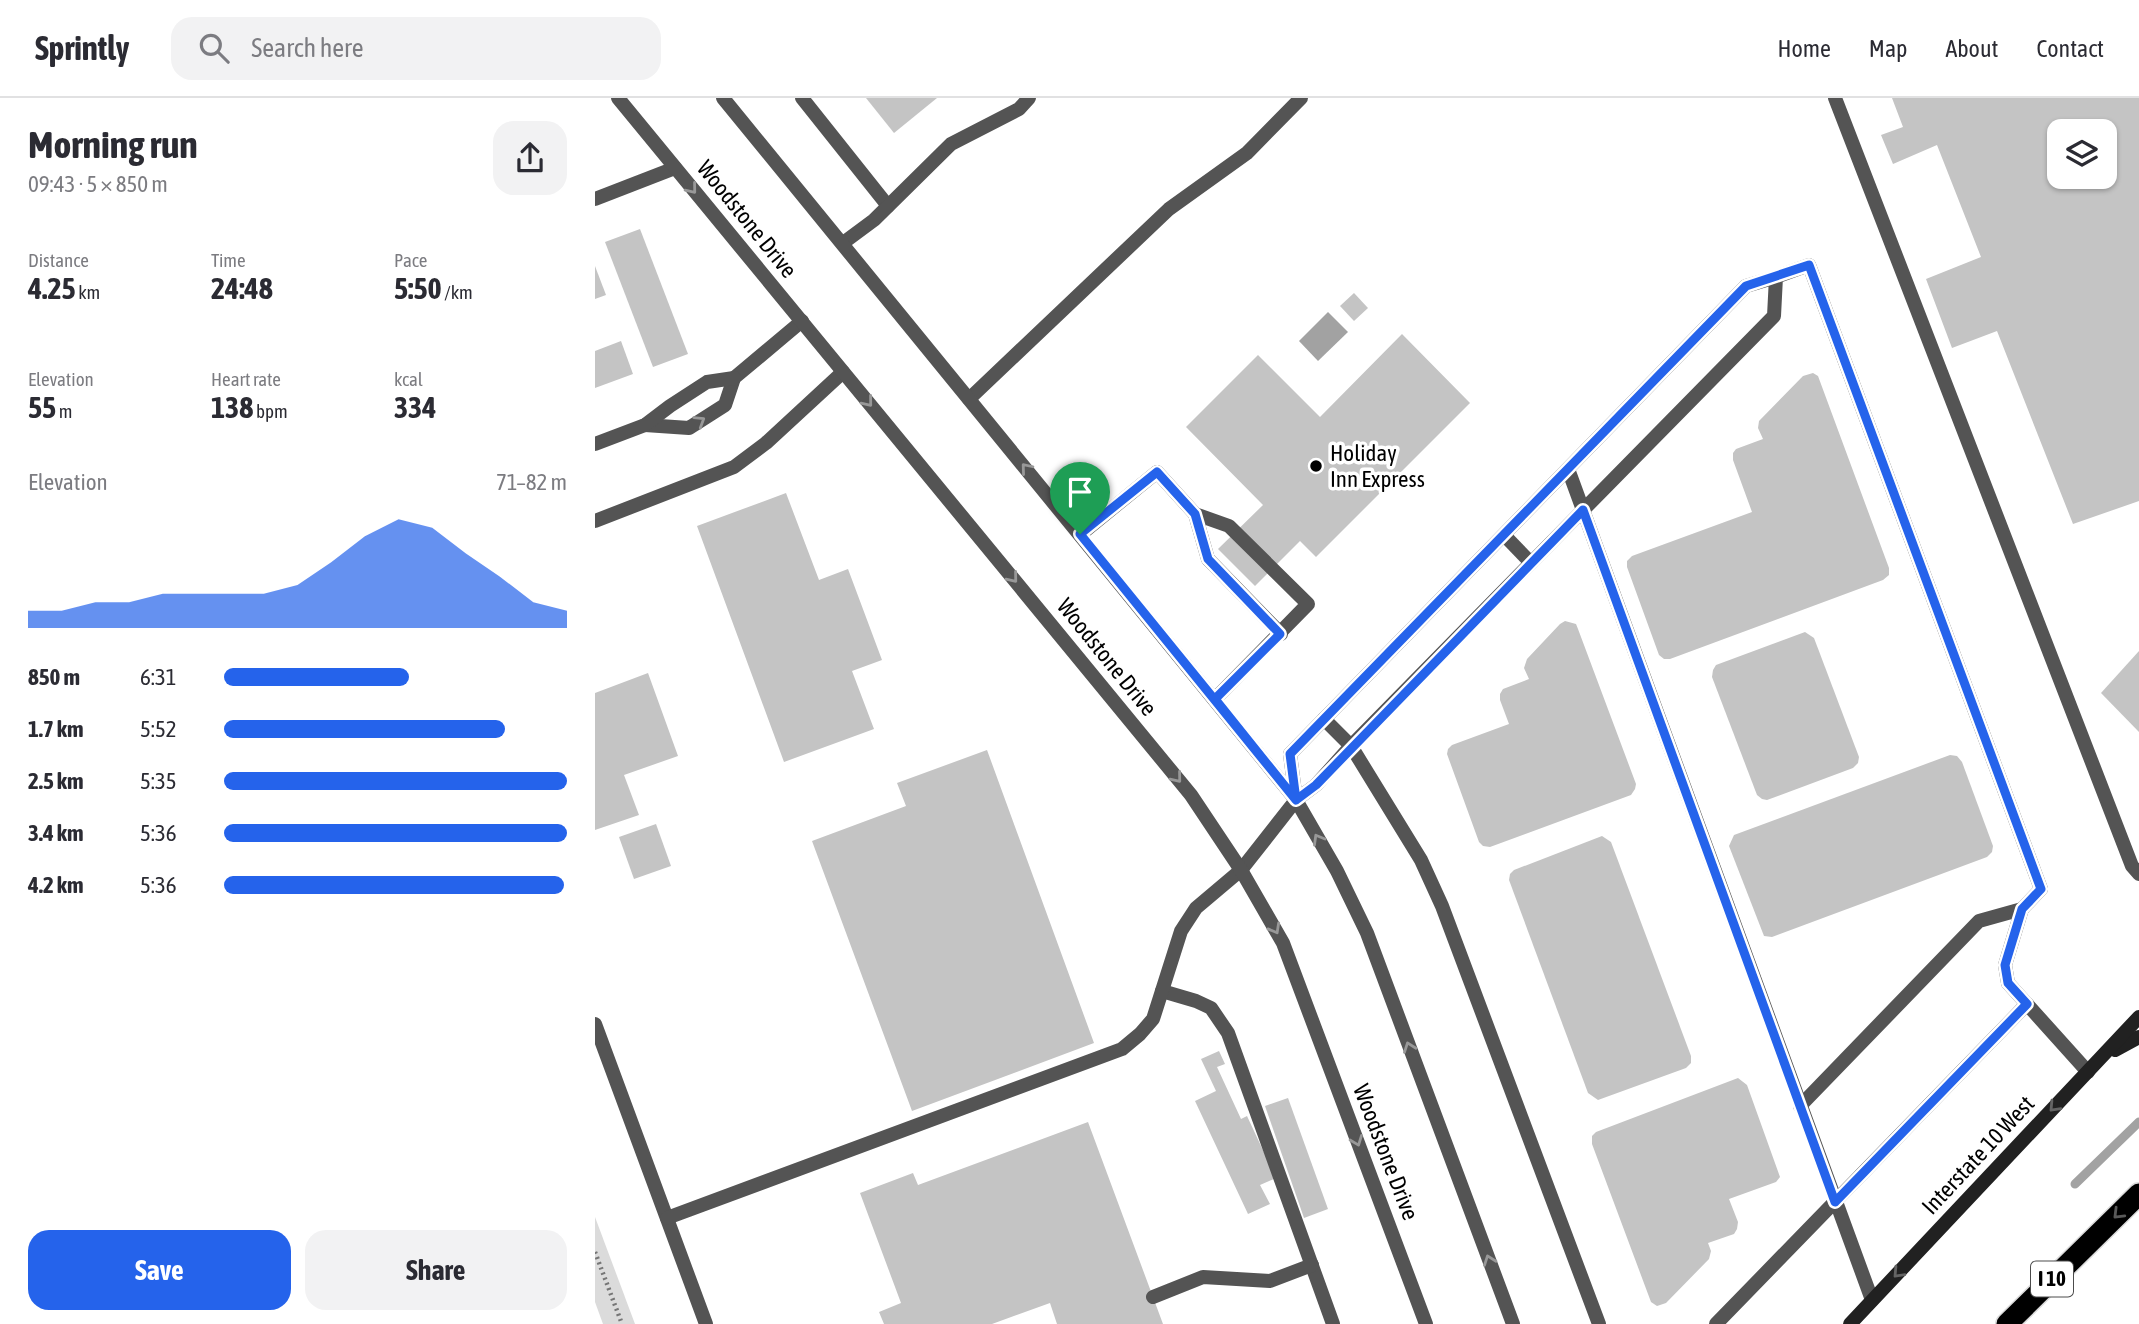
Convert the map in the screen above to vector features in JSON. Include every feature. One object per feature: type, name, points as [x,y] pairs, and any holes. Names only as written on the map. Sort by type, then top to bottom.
[{"type":"highway","name":"I 10","points":[[2007,1324],[2139,1194]]},
{"type":"main road","name":"Interstate 10 West","points":[[1850,1324],[2139,1017]]},
{"type":"main road","points":[[2101,1058],[2139,1037]]},
{"type":"street","name":"Woodstone Drive","points":[[618,98],[1191,795],[1241,870],[1283,943],[1426,1324]]},
{"type":"street","points":[[723,98],[1296,800],[1337,872],[1367,933],[1513,1324]]},
{"type":"street","points":[[802,98],[888,206]]},
{"type":"street","points":[[843,243],[888,206],[951,144],[1019,109],[1029,98]]},
{"type":"street","points":[[969,399],[1169,209],[1247,153],[1301,98]]},
{"type":"street","points":[[1835,98],[2137,866]]},
{"type":"street","points":[[595,200],[675,168]]},
{"type":"street","points":[[1296,800],[1290,754],[1746,286],[1809,265],[2041,889],[2022,909],[2005,965],[2008,983],[2088,1072]]},
{"type":"street","points":[[667,1218],[1122,1049],[1140,1034],[1153,1019],[1181,931],[1196,908],[1241,870],[1296,800],[1316,785],[1351,746],[1775,316],[1776,277]]},
{"type":"street","points":[[595,444],[645,425],[707,382],[734,378],[802,321]]},
{"type":"street","points":[[595,521],[734,467],[766,443],[843,372]]},
{"type":"street","points":[[645,425],[689,428],[725,405],[734,378]]},
{"type":"street","points":[[1567,469],[1872,1300]]},
{"type":"street","points":[[1080,534],[1157,472],[1195,514],[1208,559],[1280,634]]},
{"type":"street","points":[[1195,514],[1229,526],[1308,604],[1215,699]]},
{"type":"street","points":[[1504,535],[1531,563]]},
{"type":"street","points":[[1324,719],[1351,746],[1421,860],[1442,906],[1599,1324]]},
{"type":"street","points":[[1800,1106],[1979,921],[2022,909]]},
{"type":"street","points":[[1162,991],[1196,1000],[1211,1008],[1229,1032],[1333,1324]]},
{"type":"street","points":[[1716,1324],[2027,1004]]},
{"type":"street","points":[[595,1024],[706,1324]]},
{"type":"street","points":[[1153,1297],[1203,1277],[1270,1281],[1312,1265]]},
{"type":"path","points":[[595,1252],[622,1324]]},
{"type":"shaded area","points":[[1328,312],[1348,332],[1318,361],[1299,341]]},
{"type":"shaded area","points":[[595,1217],[635,1324],[603,1324],[595,1302]]},
{"type":"building","points":[[866,98],[937,98],[894,133]]},
{"type":"building","points":[[1892,98],[2139,98],[2139,501],[2073,524],[1997,331],[1952,348],[1926,279],[1981,257],[1937,145],[1893,164],[1881,135],[1903,127]]},
{"type":"building","points":[[640,229],[688,354],[653,367],[605,242]]},
{"type":"building","points":[[595,266],[606,295],[595,299]]},
{"type":"building","points":[[1354,293],[1368,308],[1354,321],[1340,306]]},
{"type":"building","name":"Holiday Inn Express","points":[[1402,334],[1470,403],[1316,557],[1300,541],[1255,586],[1218,549],[1263,505],[1186,427],[1258,355],[1320,417]]},
{"type":"building","points":[[621,341],[633,374],[595,388],[595,351]]},
{"type":"building","points":[[1813,373],[1818,376],[1889,568],[1889,575],[1883,580],[1664,659],[1659,655],[1627,561],[1632,556],[1752,512],[1733,460],[1733,453],[1736,449],[1763,439],[1758,428],[1759,421],[1803,376]]},
{"type":"building","points":[[786,493],[819,580],[848,569],[882,660],[852,671],[874,729],[784,762],[697,526]]},
{"type":"building","points":[[1565,621],[1576,624],[1636,784],[1635,789],[1631,795],[1490,847],[1483,846],[1479,842],[1447,754],[1448,749],[1452,745],[1509,724],[1500,694],[1503,689],[1529,679],[1524,668],[1527,659]]},
{"type":"building","points":[[1805,632],[1814,638],[1859,757],[1858,763],[1853,768],[1767,800],[1762,799],[1757,795],[1712,677],[1713,670],[1716,665]]},
{"type":"building","points":[[2139,651],[2139,732],[2101,693]]},
{"type":"building","points":[[648,673],[678,756],[624,775],[639,815],[595,830],[595,693]]},
{"type":"building","points":[[987,750],[1094,1043],[912,1111],[812,841],[906,806],[897,783]]},
{"type":"building","points":[[1950,755],[1957,756],[1962,762],[1993,846],[1987,857],[1772,937],[1764,936],[1729,846],[1734,835]]},
{"type":"building","points":[[656,824],[671,866],[634,879],[619,837]]},
{"type":"building","points":[[1602,836],[1611,842],[1691,1056],[1691,1063],[1686,1068],[1598,1100],[1588,1093],[1509,880],[1514,870]]},
{"type":"building","points":[[1219,1051],[1225,1064],[1217,1067],[1241,1119],[1247,1116],[1276,1178],[1260,1185],[1270,1204],[1248,1214],[1195,1101],[1216,1091],[1201,1059]]},
{"type":"building","points":[[1738,1078],[1747,1085],[1780,1177],[1776,1182],[1729,1199],[1738,1222],[1734,1234],[1708,1243],[1711,1251],[1709,1259],[1666,1303],[1657,1306],[1651,1302],[1592,1144],[1592,1136],[1596,1132]]},
{"type":"building","points":[[1288,1098],[1328,1209],[1304,1218],[1265,1106]]},
{"type":"building","points":[[1088,1122],[1163,1324],[1057,1324],[1050,1303],[992,1324],[884,1324],[879,1312],[901,1303],[860,1193],[913,1173],[918,1185]]},
{"type":"waterway","points":[[2075,1184],[2139,1122]]},
{"type":"place","name":"Holiday Inn Express","points":[[1316,466]]},
{"type":"route","points":[[1080,534],[1157,472],[1195,514],[1208,559],[1280,634],[1215,699],[1296,800],[1290,754],[1746,286],[1809,265],[2041,889],[2022,909],[2005,965],[2008,983],[2027,1004],[1835,1202],[1583,510],[1316,785],[1296,800],[1080,534]]}]
